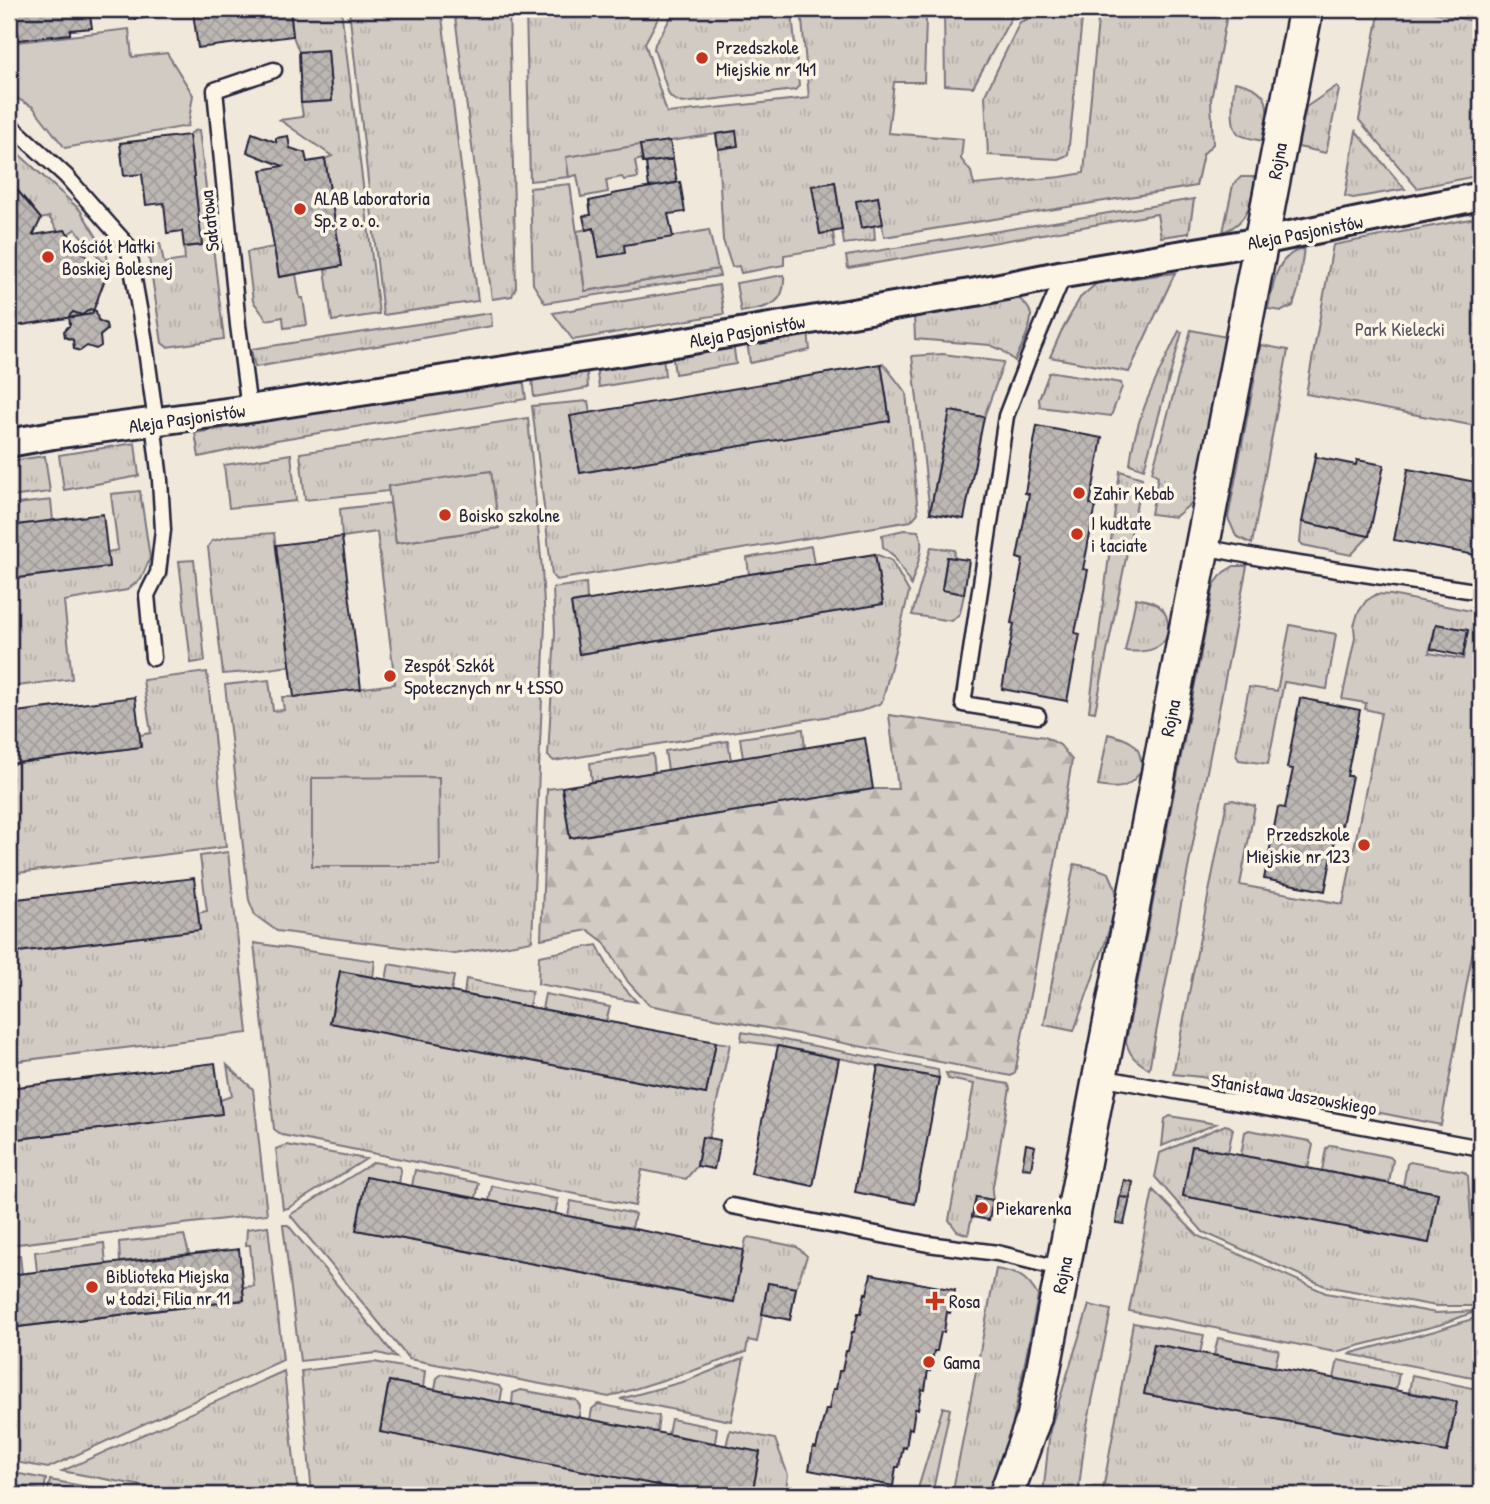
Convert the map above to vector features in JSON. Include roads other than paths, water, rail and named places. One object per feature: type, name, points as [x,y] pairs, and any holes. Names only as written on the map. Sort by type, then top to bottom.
[{"type":"street","name":"Rojna","points":[[1031,1495],[1032,1427],[1306,9]]},
{"type":"street","name":"Aleja Pasjonistów","points":[[9,443],[622,352],[1262,241],[1481,196]]},
{"type":"street","name":"Rojna","points":[[1006,1495],[1032,1427]]},
{"type":"lane","name":"Sałatowa","points":[[249,409],[215,90],[274,70]]},
{"type":"lane","points":[[9,124],[66,176],[128,246],[144,336],[160,480],[163,530],[158,573],[148,595],[153,658]]},
{"type":"lane","points":[[1038,716],[963,704],[1006,416],[1065,274]]},
{"type":"lane","points":[[1203,547],[1481,592]]},
{"type":"lane","name":"Stanisława Jaszowskiego","points":[[1100,1077],[1481,1148]]},
{"type":"lane","points":[[732,1206],[928,1244],[997,1253],[1063,1269]]},
{"type":"place","name":"Przedszkole Miejskie nr 141","points":[[702,58]]},
{"type":"place","name":"ALAB laboratoria Sp. z o. o.","points":[[300,209]]},
{"type":"place","name":"Kościół Matki Boskiej Bolesnej","points":[[48,257]]},
{"type":"place","name":"Zahir Kebab","points":[[1079,493]]},
{"type":"place","name":"Boisko szkolne","points":[[445,515]]},
{"type":"place","name":"I kudłate i łaciate","points":[[1077,534]]},
{"type":"place","name":"Zespół Szkół Społecznych nr 4 ŁSSO","points":[[390,676]]},
{"type":"place","name":"Przedszkole Miejskie nr 123","points":[[1364,845]]},
{"type":"place","name":"Piekarenka","points":[[982,1208]]},
{"type":"place","name":"Biblioteka Miejska w Łodzi, Filia nr 11","points":[[92,1287]]},
{"type":"place","name":"Rosa","points":[[935,1301]]},
{"type":"place","name":"Gama","points":[[929,1362]]},
{"type":"park label","name":"Park Kielecki","points":[[1400,329]]}]
